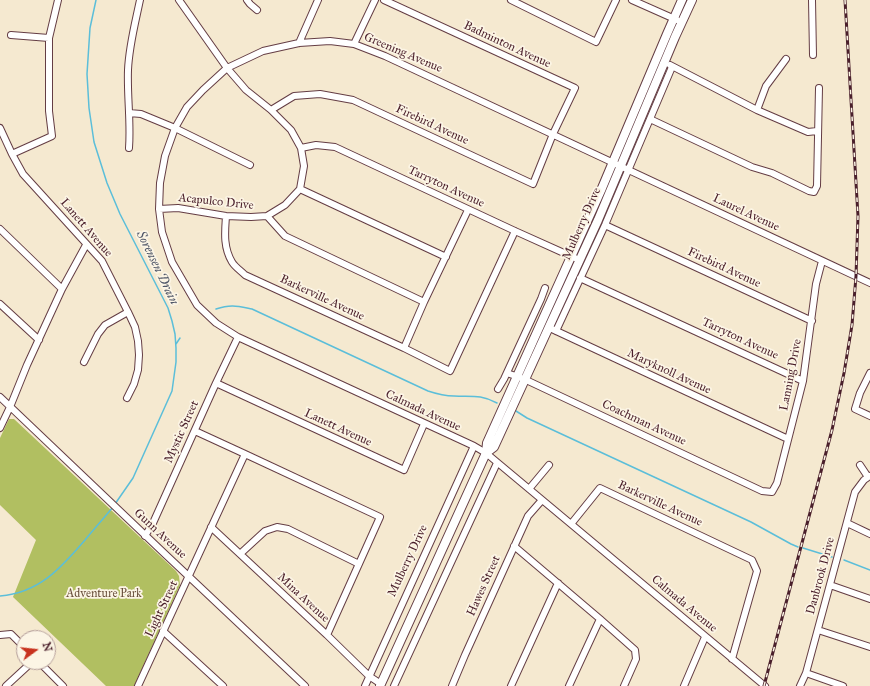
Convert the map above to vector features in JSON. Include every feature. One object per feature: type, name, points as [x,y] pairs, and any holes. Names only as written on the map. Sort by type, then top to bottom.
[{"type":"main road","name":"Mulberry Drive","points":[[380,685],[486,453],[487,443],[549,328],[580,260],[657,58],[682,0]]},
{"type":"main road","name":"Mulberry Drive","points":[[549,328],[571,256],[617,164],[692,0]]},
{"type":"street","points":[[12,154],[52,136],[49,111],[49,38],[58,0]]},
{"type":"street","points":[[129,148],[128,70],[131,38],[140,0]]},
{"type":"street","points":[[179,0],[227,68],[246,90],[271,110],[291,130],[301,148],[304,166],[300,189],[446,257]]},
{"type":"street","points":[[247,0],[256,10]]},
{"type":"street","points":[[300,43],[318,0]]},
{"type":"street","points":[[354,44],[375,0]]},
{"type":"street","name":"Badminton Avenue","points":[[384,0],[575,88],[553,134]]},
{"type":"street","points":[[511,0],[596,42],[616,0]]},
{"type":"street","points":[[632,0],[682,22]]},
{"type":"street","points":[[812,0],[812,55]]},
{"type":"street","points":[[11,35],[49,38]]},
{"type":"street","name":"Greening Avenue","points":[[175,128],[188,107],[203,90],[227,68],[262,51],[300,43],[330,41],[354,44],[385,56],[617,164]]},
{"type":"street","points":[[657,58],[757,110],[808,132],[817,131]]},
{"type":"street","points":[[757,110],[766,86],[786,59]]},
{"type":"street","points":[[549,328],[580,278],[605,225],[672,66]]},
{"type":"street","points":[[650,119],[752,167],[772,173],[814,192],[817,186],[819,88]]},
{"type":"street","name":"Firebird Avenue","points":[[271,110],[294,96],[320,94],[353,100],[533,184],[553,134]]},
{"type":"street","points":[[129,113],[141,114],[175,128],[250,165]]},
{"type":"street","name":"Calmada Avenue","points":[[175,128],[165,156],[160,183],[159,209],[162,232],[172,262],[198,305],[216,323],[238,337],[474,446],[486,453],[765,686]]},
{"type":"street","name":"Lanett Avenue","points":[[1,130],[23,174],[102,261],[128,312],[135,327],[139,354],[138,370],[134,384],[127,398]]},
{"type":"street","name":"Tarryton Avenue","points":[[301,148],[316,145],[335,147],[515,232],[580,260]]},
{"type":"street","name":"Laurel Avenue","points":[[617,164],[822,261],[870,282]]},
{"type":"street","name":"Acapulco Drive","points":[[159,209],[178,208],[226,216],[266,216],[285,205],[300,189]]},
{"type":"street","points":[[404,348],[424,302],[468,210]]},
{"type":"street","name":"Barkerville Avenue","points":[[226,216],[226,251],[232,263],[245,275],[404,348],[450,371],[515,232]]},
{"type":"street","points":[[266,216],[285,236],[424,302]]},
{"type":"street","name":"Firebird Avenue","points":[[605,225],[812,321]]},
{"type":"street","points":[[0,229],[62,289]]},
{"type":"street","points":[[0,428],[62,289],[86,245]]},
{"type":"street","name":"Lanning Drive","points":[[772,492],[777,483],[804,381],[816,284],[822,261]]},
{"type":"street","name":"Tarryton Avenue","points":[[580,278],[804,381]]},
{"type":"street","points":[[498,389],[507,373],[545,288]]},
{"type":"street","points":[[0,304],[39,340]]},
{"type":"street","points":[[84,362],[98,334],[105,325],[128,312]]},
{"type":"street","name":"Maryknoll Avenue","points":[[549,328],[788,439]]},
{"type":"street","name":"Mystic Street","points":[[146,536],[153,524],[238,337]]},
{"type":"street","name":"Coachman Avenue","points":[[507,373],[521,378],[762,491],[772,492]]},
{"type":"street","points":[[870,373],[860,393],[855,409],[870,416]]},
{"type":"street","name":"Lanett Avenue","points":[[216,384],[404,470],[424,424]]},
{"type":"street","name":"Gunn Avenue","points":[[0,397],[305,686]]},
{"type":"street","points":[[195,431],[380,517],[327,635]]},
{"type":"street","name":"Mulberry Drive","points":[[365,686],[474,446]]},
{"type":"street","name":"Light Street","points":[[140,685],[163,631],[245,454]]},
{"type":"street","points":[[394,686],[497,463]]},
{"type":"street","points":[[860,465],[869,477]]},
{"type":"street","points":[[529,488],[549,466]]},
{"type":"street","name":"Danbrook Drive","points":[[800,686],[806,673],[855,492],[864,480],[869,477]]},
{"type":"street","name":"Barkerville Avenue","points":[[571,524],[600,488],[752,560],[757,571],[732,659]]},
{"type":"street","name":"Hawes Street","points":[[452,686],[528,516],[542,500]]},
{"type":"street","points":[[847,523],[870,534]]},
{"type":"street","name":"Mina Avenue","points":[[211,527],[380,685]]},
{"type":"street","points":[[240,554],[265,531],[277,527],[288,529],[359,564]]},
{"type":"street","points":[[514,546],[635,650],[636,659],[624,686]]},
{"type":"street","points":[[511,686],[558,583]]},
{"type":"street","points":[[830,585],[870,599]]},
{"type":"street","points":[[569,686],[600,619]]},
{"type":"street","points":[[818,630],[870,647]]},
{"type":"street","points":[[163,631],[223,686]]},
{"type":"street","points":[[0,635],[11,634],[16,639]]},
{"type":"street","points":[[684,686],[705,637]]},
{"type":"street","points":[[6,686],[23,670]]},
{"type":"street","points":[[47,670],[63,686]]},
{"type":"street","points":[[806,673],[843,686]]},
{"type":"green space","name":"Adventure Park","points":[[9,419],[14,419],[176,571],[179,576],[180,585],[134,686],[106,686],[56,638],[56,630],[47,630],[13,597],[36,540],[0,505],[0,438]]},
{"type":"waterway","name":"Sorensen Drain","points":[[96,0],[90,28],[87,74],[89,108],[94,142],[107,183],[120,214],[168,308],[175,334],[176,348],[176,362],[172,391],[133,478],[115,504]]},
{"type":"waterway","points":[[216,309],[226,306],[252,309],[428,391],[447,396],[471,396],[486,398],[497,403]]},
{"type":"waterway","name":"Sorensen Drain","points":[[176,344],[180,338]]},
{"type":"waterway","points":[[516,411],[527,418],[751,522],[798,547]]},
{"type":"waterway","name":"Sorensen Drain","points":[[0,596],[26,590],[48,577],[67,560],[113,507]]},
{"type":"waterway","points":[[803,548],[832,557]]},
{"type":"waterway","points":[[844,560],[870,570]]},
{"type":"railway","points":[[764,686],[832,430],[852,325],[856,276],[858,216],[845,0]]}]
